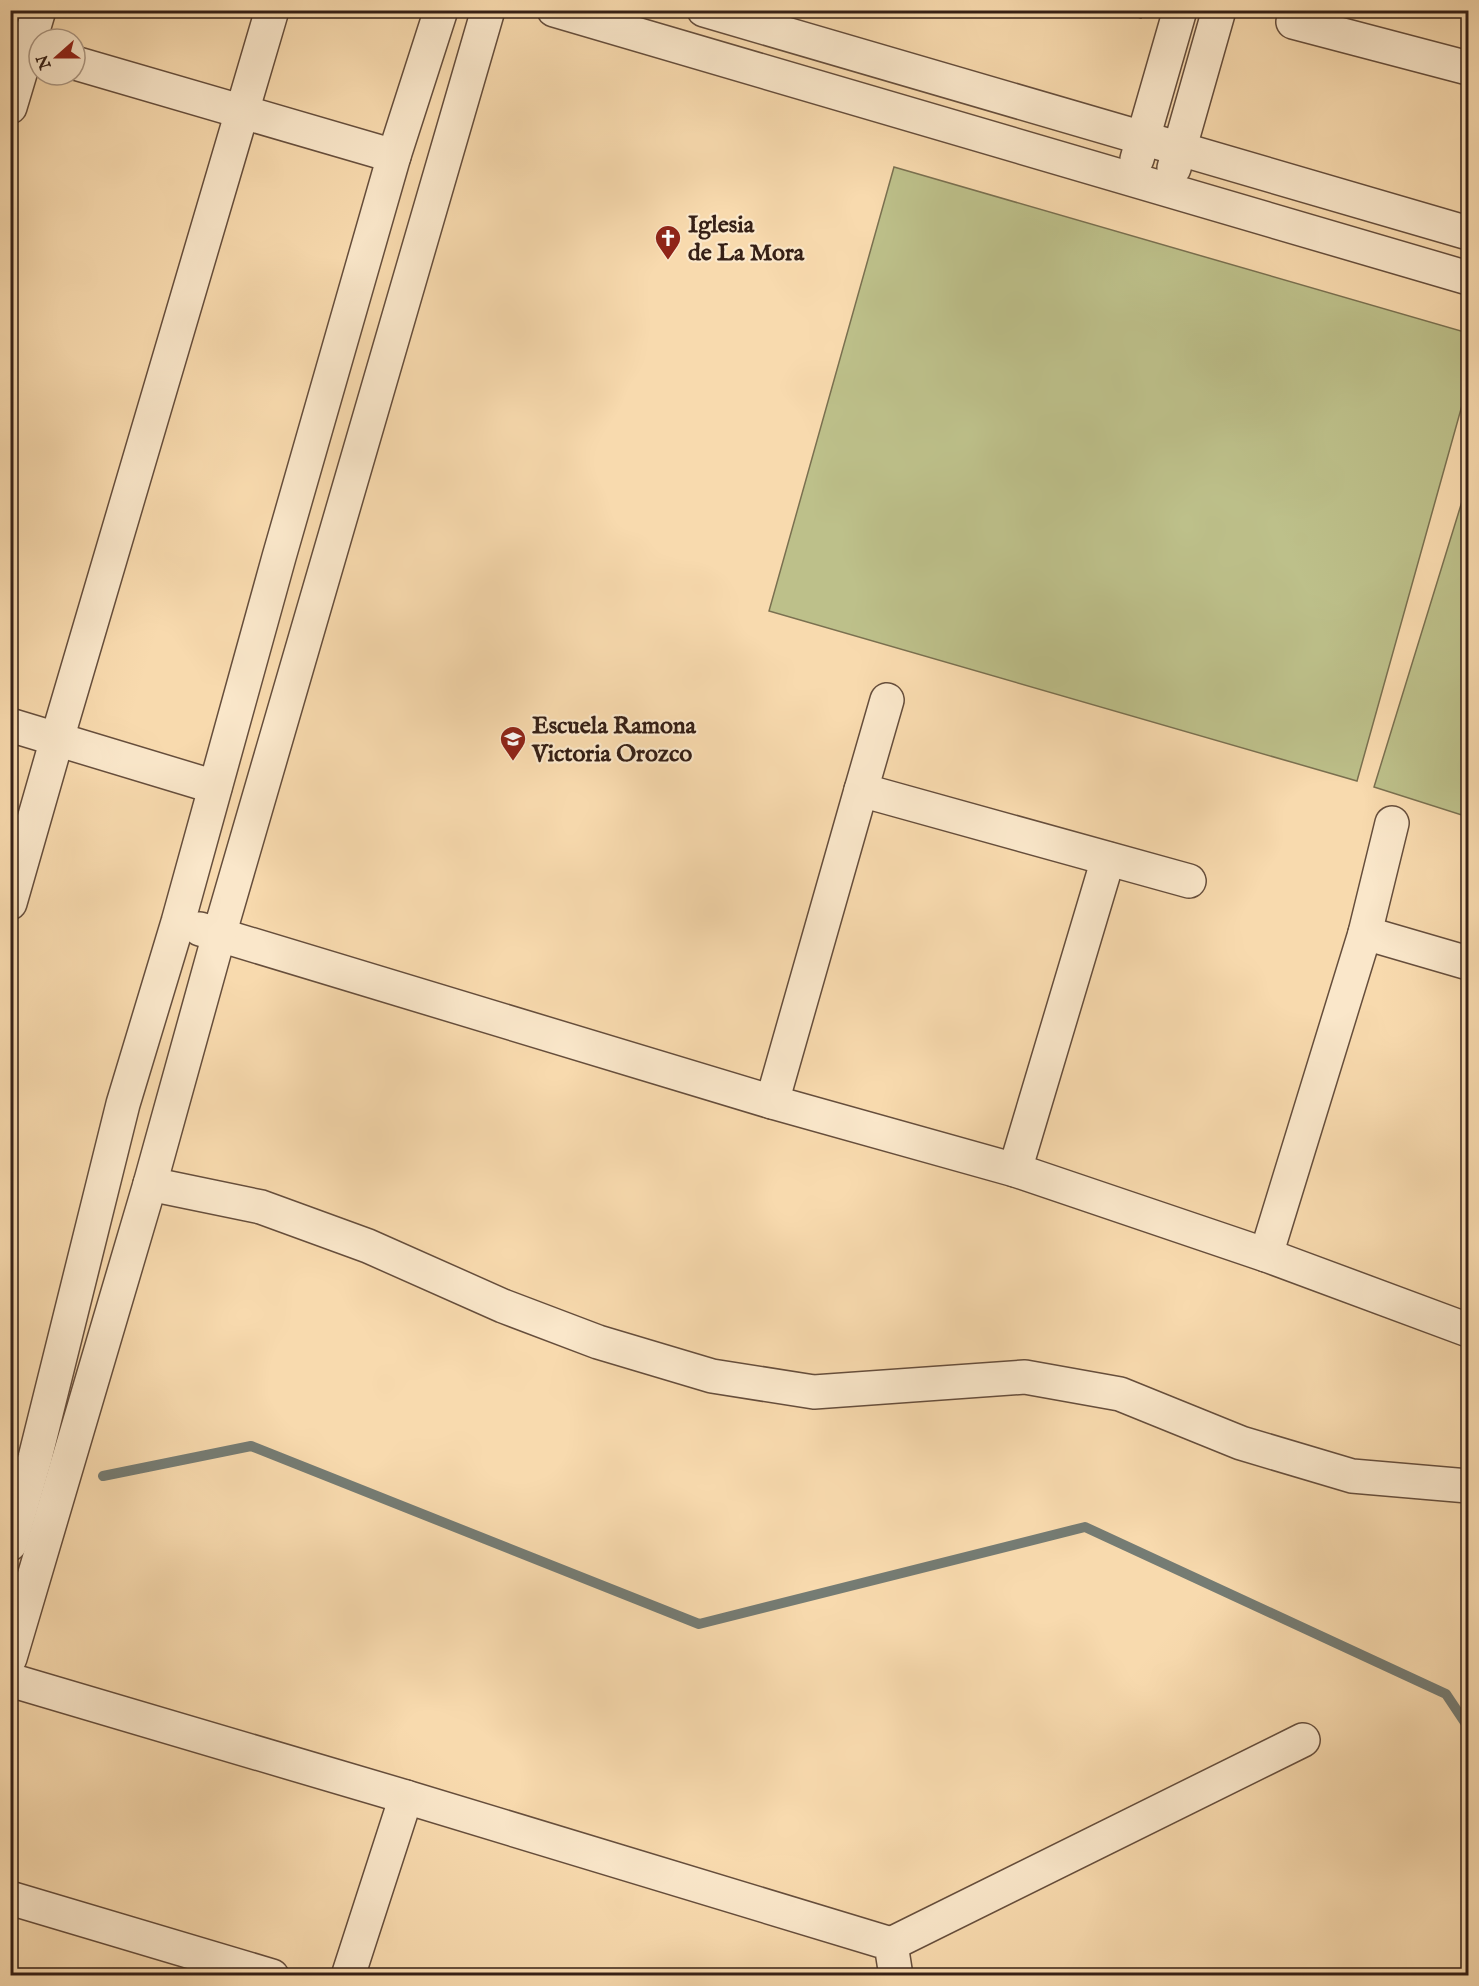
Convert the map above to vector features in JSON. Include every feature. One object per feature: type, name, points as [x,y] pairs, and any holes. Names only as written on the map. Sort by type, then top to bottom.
[{"type":"street","points":[[37,27],[39,10]]},
{"type":"street","points":[[10,903],[272,10]]},
{"type":"street","points":[[10,1544],[23,1455],[123,1104],[178,922],[394,156],[441,10]]},
{"type":"street","points":[[10,1658],[150,1184],[219,935],[488,10]]},
{"type":"street","points":[[554,10],[1468,278]]},
{"type":"street","points":[[704,10],[1468,233]]},
{"type":"street","points":[[1131,179],[1180,10]]},
{"type":"street","points":[[1168,190],[1219,10]]},
{"type":"street","points":[[1293,22],[1468,68]]},
{"type":"street","points":[[10,107],[27,66]]},
{"type":"street","points":[[87,66],[394,156]]},
{"type":"street","points":[[772,1102],[887,700]]},
{"type":"street","points":[[10,725],[215,787]]},
{"type":"street","points":[[861,790],[1190,881]]},
{"type":"street","points":[[1266,1255],[1365,933],[1392,824]]},
{"type":"street","points":[[1015,1170],[1108,859]]},
{"type":"street","points":[[178,922],[772,1102],[1015,1170],[1266,1255],[1468,1329]]},
{"type":"street","points":[[1365,933],[1468,963]]},
{"type":"street","points":[[150,1184],[261,1207],[368,1246],[503,1306],[598,1342],[712,1376],[814,1392],[1025,1377],[1120,1394],[1241,1443],[1352,1476],[1468,1486]]},
{"type":"street","points":[[23,1455],[67,1467]]},
{"type":"street","points":[[10,1680],[406,1797],[894,1960],[1303,1740]]},
{"type":"street","points":[[348,1976],[406,1797]]},
{"type":"street","points":[[10,1898],[272,1976]]},
{"type":"green space","points":[[894,167],[1468,333],[1468,384],[1357,781],[769,611]]},
{"type":"green space","points":[[1468,482],[1468,817],[1374,787]]},
{"type":"building","points":[[1116,10],[1144,10],[1141,18]]},
{"type":"waterway","points":[[103,1476],[251,1446],[699,1624],[1085,1527],[1446,1694],[1468,1727]]},
{"type":"place","name":"Iglesia de La Mora","points":[[668,261]]},
{"type":"place","name":"Escuela Ramona Victoria Orozco","points":[[513,762]]}]
